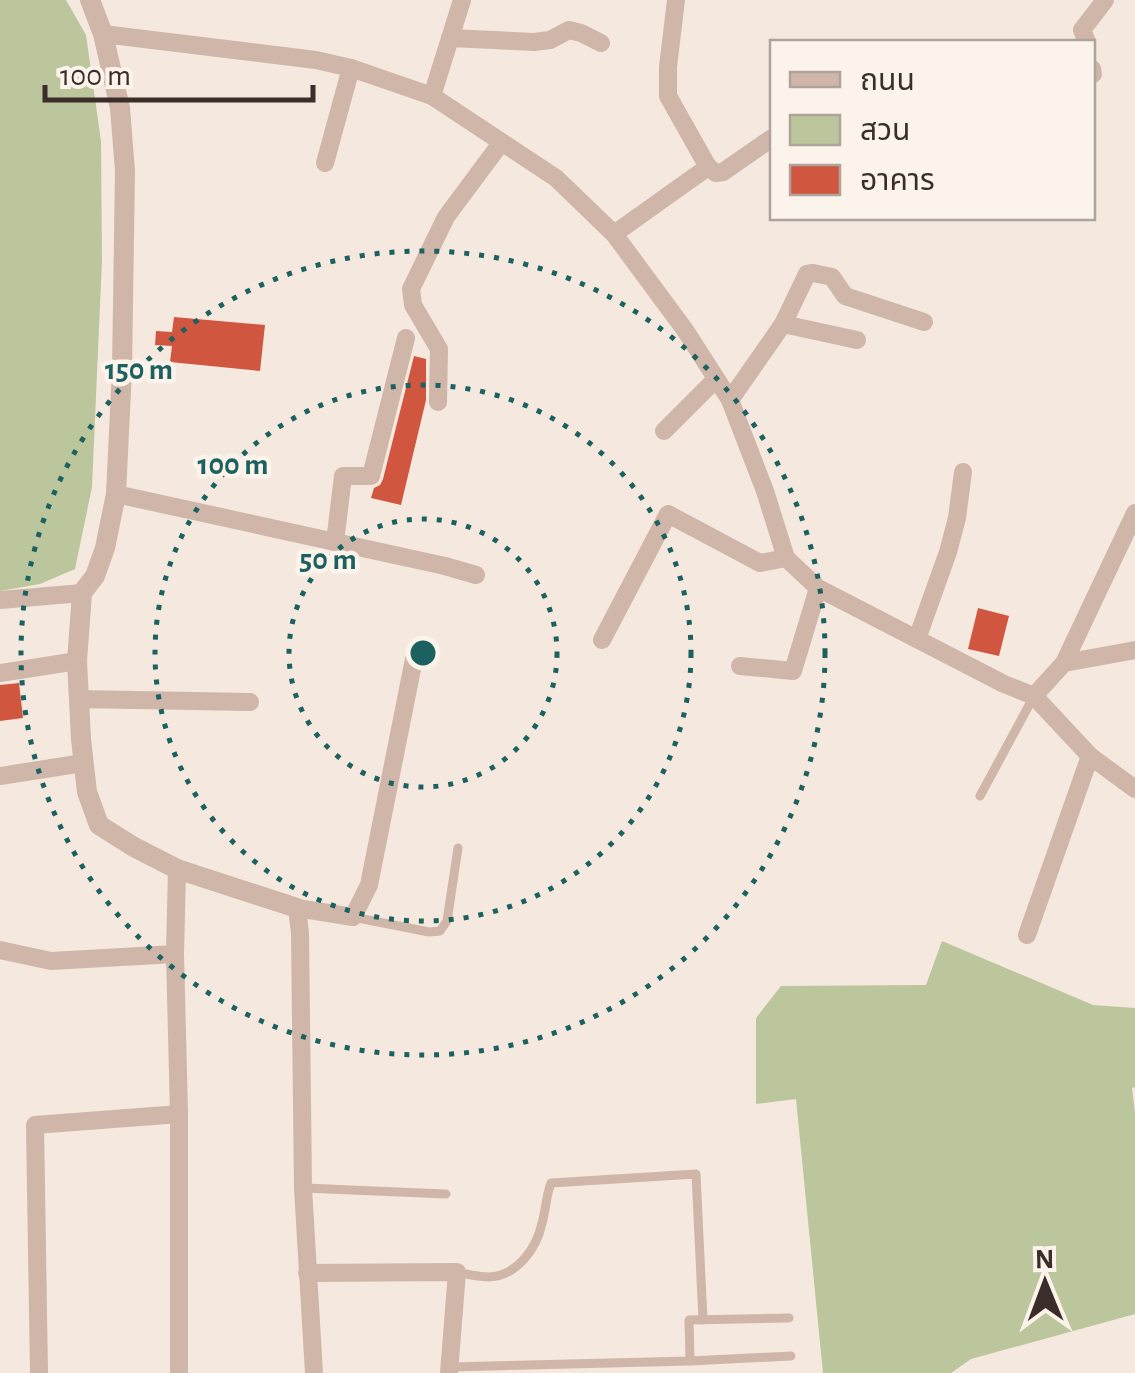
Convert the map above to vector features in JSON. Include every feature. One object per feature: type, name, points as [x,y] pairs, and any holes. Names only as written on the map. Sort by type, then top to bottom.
[{"type":"street","points":[[90,0],[103,34],[120,108],[126,171],[116,494],[95,576],[82,593],[77,661],[83,763],[99,825],[177,868],[297,908],[353,917],[369,885],[414,659]]},
{"type":"street","points":[[432,96],[462,0]]},
{"type":"street","points":[[676,0],[668,96],[708,168],[723,172],[770,139]]},
{"type":"street","points":[[1086,40],[1082,30],[1105,0]]},
{"type":"street","points":[[450,38],[534,42],[550,40],[569,30],[601,43]]},
{"type":"street","points":[[103,34],[316,60],[351,68],[432,96],[556,178],[614,234],[685,330],[730,400],[786,558],[818,588],[1034,696],[1090,756],[1135,789]]},
{"type":"street","points":[[325,162],[351,68]]},
{"type":"street","points":[[438,402],[439,349],[413,305],[411,289],[446,217],[501,142]]},
{"type":"street","points":[[614,234],[708,168]]},
{"type":"street","points":[[730,400],[783,324],[804,278],[812,273],[835,279],[845,296],[924,322]]},
{"type":"street","points":[[783,324],[858,340]]},
{"type":"street","points":[[335,542],[344,476],[371,476],[406,338]]},
{"type":"street","points":[[664,430],[716,379]]},
{"type":"street","points":[[918,639],[948,552],[963,472]]},
{"type":"street","points":[[116,494],[476,575]]},
{"type":"street","points":[[1034,696],[1064,663],[1135,513]]},
{"type":"street","points":[[602,640],[668,514],[760,564],[786,558]]},
{"type":"street","points":[[740,666],[794,671],[818,588]]},
{"type":"street","points":[[0,600],[82,593]]},
{"type":"street","points":[[1064,663],[1135,650]]},
{"type":"street","points":[[0,673],[77,661]]},
{"type":"street","points":[[78,699],[250,702]]},
{"type":"street","points":[[1027,935],[1090,756]]},
{"type":"street","points":[[0,776],[83,763]]},
{"type":"street","points":[[177,868],[178,1373]]},
{"type":"street","points":[[297,908],[303,1188],[314,1373]]},
{"type":"street","points":[[0,950],[51,961],[175,954]]},
{"type":"street","points":[[40,1373],[35,1126],[178,1114]]},
{"type":"street","points":[[307,1273],[457,1272],[450,1370]]},
{"type":"lane","points":[[980,796],[1034,696]]},
{"type":"lane","points":[[353,917],[440,931],[446,921],[458,848]]},
{"type":"lane","points":[[457,1272],[492,1277],[507,1274],[530,1253],[542,1226],[546,1195],[552,1183],[696,1174],[702,1320]]},
{"type":"lane","points":[[303,1188],[446,1194]]},
{"type":"lane","points":[[690,1361],[689,1320],[789,1318]]},
{"type":"lane","points":[[450,1370],[791,1356]]},
{"type":"green space","points":[[0,0],[66,0],[86,35],[101,141],[102,260],[92,487],[75,569],[40,584],[0,591]]},
{"type":"green space","points":[[942,941],[1093,1005],[1135,1008],[1135,1314],[971,1359],[951,1373],[823,1373],[796,1099],[756,1104],[756,1018],[781,986],[926,985]]},
{"type":"building","points":[[174,317],[265,325],[260,371],[170,362],[172,346],[155,345],[156,331],[172,332]]},
{"type":"building","points":[[414,356],[426,359],[426,400],[401,505],[371,498],[383,479]]},
{"type":"building","points":[[978,608],[1009,616],[999,656],[968,649]]},
{"type":"building","points":[[19,683],[23,718],[0,721],[0,685]]}]
